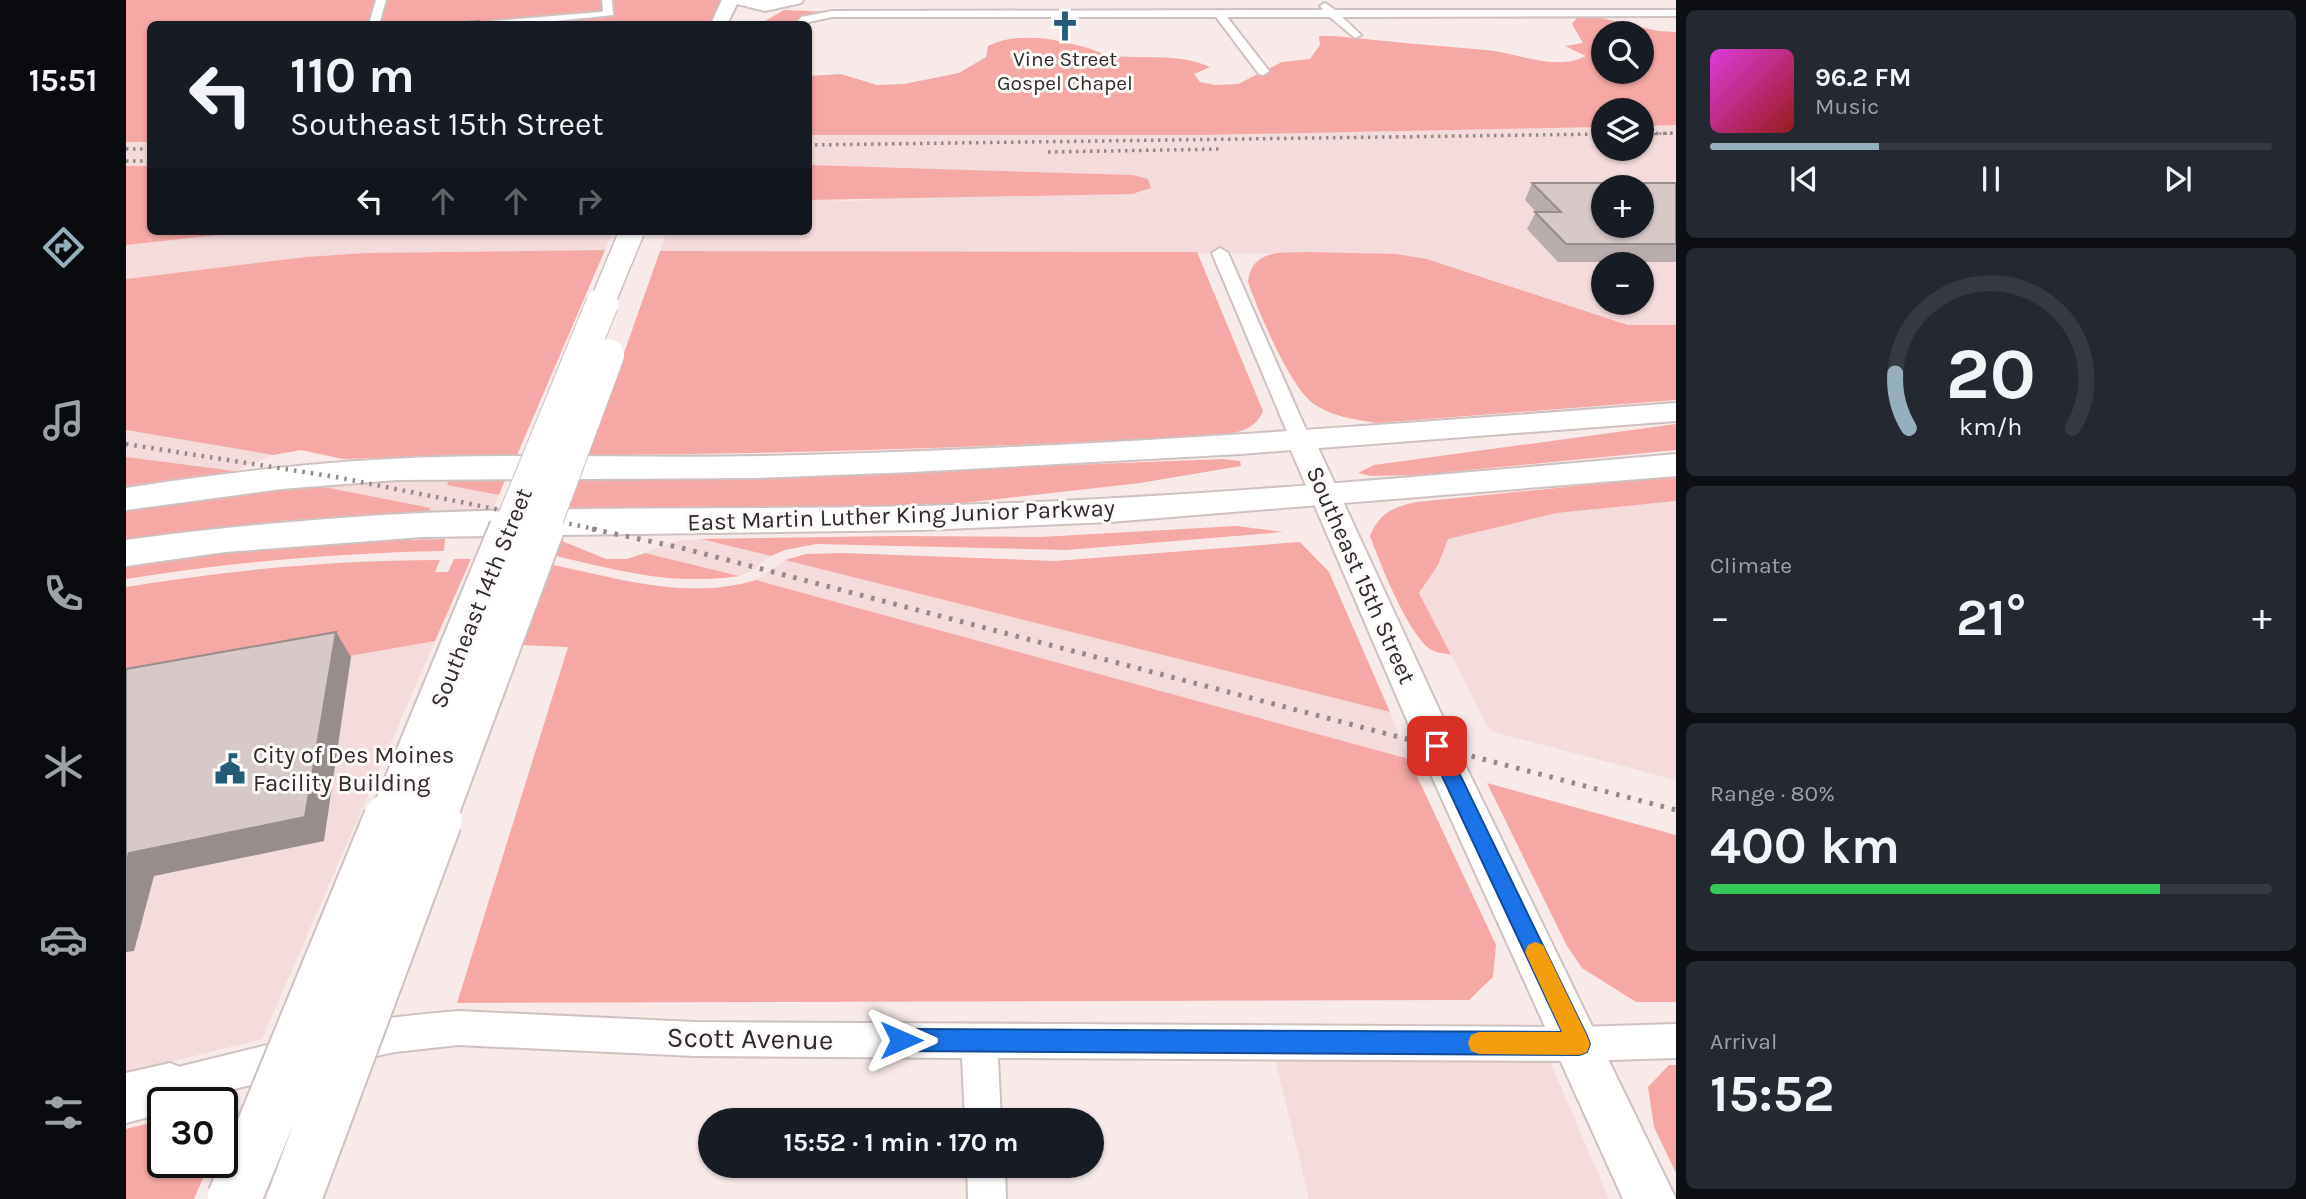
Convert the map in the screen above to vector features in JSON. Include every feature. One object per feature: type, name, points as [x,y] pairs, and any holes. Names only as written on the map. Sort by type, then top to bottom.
[{"type":"main road","points":[[720,21],[730,0]]},
{"type":"main road","points":[[741,0],[765,6],[795,0]]},
{"type":"main road","points":[[755,21],[795,0]]},
{"type":"main road","name":"Southeast 14th Street","points":[[234,1199],[630,235]]},
{"type":"main road","name":"Southeast 14th Street","points":[[294,1199],[653,235]]},
{"type":"main road","points":[[126,499],[242,482],[371,471],[791,466],[947,461],[1301,441],[1676,412]]},
{"type":"main road","name":"East Martin Luther King Junior Parkway","points":[[126,553],[278,532],[390,525],[974,517],[1324,495],[1676,465]]},
{"type":"street","points":[[375,21],[381,0]]},
{"type":"street","points":[[530,21],[609,13],[607,0]]},
{"type":"street","points":[[899,0],[899,14]]},
{"type":"street","points":[[1102,0],[1108,13]]},
{"type":"street","points":[[1320,0],[1355,35]]},
{"type":"street","points":[[1535,0],[1553,13]]},
{"type":"street","points":[[1219,13],[1263,71]]},
{"type":"street","points":[[806,21],[812,16],[832,14],[1676,13]]},
{"type":"street","name":"Southeast 15th Street","points":[[1220,253],[1324,495],[1437,746],[1650,1199]]},
{"type":"street","name":"Scott Avenue","points":[[170,1087],[395,1035],[458,1028],[695,1039],[1579,1044],[1676,1041]]},
{"type":"street","points":[[979,1040],[982,1108]]},
{"type":"street","points":[[987,1178],[988,1199]]},
{"type":"shaded area","points":[[126,0],[721,0],[712,21],[147,21],[147,142],[126,142]]},
{"type":"shaded area","points":[[784,10],[829,12],[808,15],[797,21],[765,21]]},
{"type":"shaded area","points":[[1597,17],[1614,21],[1591,21],[1591,84],[1654,84],[1654,30],[1676,32],[1676,125],[1654,126],[1654,98],[1591,98],[1591,127],[1202,135],[812,135],[812,76],[841,74],[877,85],[904,84],[959,73],[986,57],[988,46],[1012,39],[1051,39],[1114,56],[1186,60],[1210,67],[1194,74],[1200,82],[1215,85],[1238,84],[1282,62],[1310,59],[1320,45],[1319,36],[1486,50],[1549,62],[1586,56],[1565,46],[1583,43],[1572,24],[1577,18]]},
{"type":"shaded area","points":[[1676,125],[1676,325],[1629,325],[1599,315],[1654,315],[1654,252],[1591,252],[1591,312],[1427,259],[1396,254],[660,251],[666,235],[812,235],[812,200],[855,201],[1132,175],[812,165],[812,135],[1202,135],[1591,127],[1591,161],[1654,161],[1654,126]]},
{"type":"shaded area","points":[[126,142],[147,142],[147,166],[126,166]]},
{"type":"shaded area","points":[[812,165],[1133,175],[1148,179],[1151,188],[1132,194],[812,200]]},
{"type":"shaded area","points":[[126,166],[147,166],[147,235],[218,235],[126,245]]},
{"type":"shaded area","points":[[218,235],[611,235],[605,250],[366,253],[306,257],[126,279],[126,245]]},
{"type":"shaded area","points":[[605,250],[517,455],[343,459],[301,450],[273,455],[126,430],[126,279],[306,257],[366,253]]},
{"type":"shaded area","points":[[660,251],[1197,252],[1263,411],[1259,419],[1247,428],[1206,436],[897,449],[588,455]]},
{"type":"shaded area","points":[[1278,253],[1396,254],[1427,259],[1628,325],[1676,325],[1676,400],[1376,423],[1329,412],[1314,404],[1295,383],[1267,329],[1248,282],[1251,271],[1261,258]]},
{"type":"shaded area","points":[[1676,424],[1676,450],[1418,475],[1371,476],[1358,473],[1374,465]]},
{"type":"shaded area","points":[[126,430],[273,455],[235,471],[126,457]]},
{"type":"shaded area","points":[[126,457],[235,471],[126,486]]},
{"type":"shaded area","points":[[1223,459],[1240,461],[1241,466],[1140,483],[954,504],[567,511],[579,479],[750,478]]},
{"type":"shaded area","points":[[1676,476],[1676,501],[1557,513],[1448,539],[1438,565],[1419,593],[1451,655],[1430,649],[1412,628],[1395,596],[1370,536],[1382,516],[1401,506],[1417,502]]},
{"type":"shaded area","points":[[450,479],[448,485],[499,495],[492,511],[429,511],[431,508],[319,486]]},
{"type":"shaded area","points":[[450,479],[505,480],[499,495],[447,485]]},
{"type":"shaded area","points":[[319,486],[431,508],[429,511],[280,521],[126,541],[126,511],[222,496]]},
{"type":"shaded area","points":[[1676,501],[1676,780],[1490,731],[1419,593],[1438,565],[1448,539],[1557,513]]},
{"type":"shaded area","points":[[1236,526],[1283,532],[1066,550],[816,544],[785,550],[771,556],[701,539],[1041,537]]},
{"type":"shaded area","points":[[445,539],[444,551],[285,559],[126,579],[126,567],[205,556],[325,544]]},
{"type":"shaded area","points":[[557,539],[606,559],[627,559],[645,553],[739,576],[690,579],[621,571],[552,555]]},
{"type":"shaded area","points":[[701,539],[771,556],[752,571],[739,576],[645,553],[676,541]]},
{"type":"shaded area","points":[[1300,542],[1329,572],[1390,712],[785,560],[806,554],[843,553],[1055,561]]},
{"type":"shaded area","points":[[454,559],[471,559],[435,641],[126,695],[126,587],[243,571],[361,562],[440,560],[435,572],[448,572]]},
{"type":"shaded area","points":[[785,560],[1390,712],[1409,759],[756,580]]},
{"type":"shaded area","points":[[549,564],[626,581],[678,588],[730,586],[756,580],[1409,759],[1496,945],[1493,977],[1469,1000],[457,1003],[568,647],[519,645]]},
{"type":"shaded area","points":[[435,641],[262,1039],[126,1073],[126,695]]},
{"type":"shaded area","points":[[1487,783],[1676,835],[1676,1002],[1636,1002],[1582,968],[1567,946]]},
{"type":"shaded area","points":[[1274,1055],[1548,1057],[1609,1199],[1309,1199]]},
{"type":"shaded area","points":[[1669,1065],[1676,1065],[1676,1173],[1654,1127],[1648,1087]]},
{"type":"shaded area","points":[[147,1124],[147,1178],[203,1178],[194,1199],[126,1199],[126,1129]]},
{"type":"building","points":[[1532,183],[1591,183],[1591,238],[1654,238],[1654,183],[1676,183],[1676,244],[1566,244],[1535,212],[1561,212]]},
{"type":"building","name":"City of Des Moines Facility Building","points":[[336,632],[305,817],[129,853],[126,864],[126,669]]},
{"type":"railway","points":[[1654,134],[1676,133],[1654,134]]},
{"type":"railway","points":[[812,145],[1591,134]]},
{"type":"railway","points":[[126,149],[147,149]]},
{"type":"railway","points":[[1048,152],[1223,149]]},
{"type":"railway","points":[[126,161],[147,161]]},
{"type":"railway","points":[[126,444],[336,477],[600,530]]},
{"type":"railway","points":[[592,529],[682,548],[1676,810]]},
{"type":"slow traffic","points":[[1479,1043],[1579,1044],[1535,952]]},
{"type":"place","name":"Vine Street Gospel Chapel","points":[[1065,26]]},
{"type":"place","name":"City of Des Moines Facility Building","points":[[230,769]]},
{"type":"route","points":[[901,1040],[1579,1044],[1437,746]]}]
